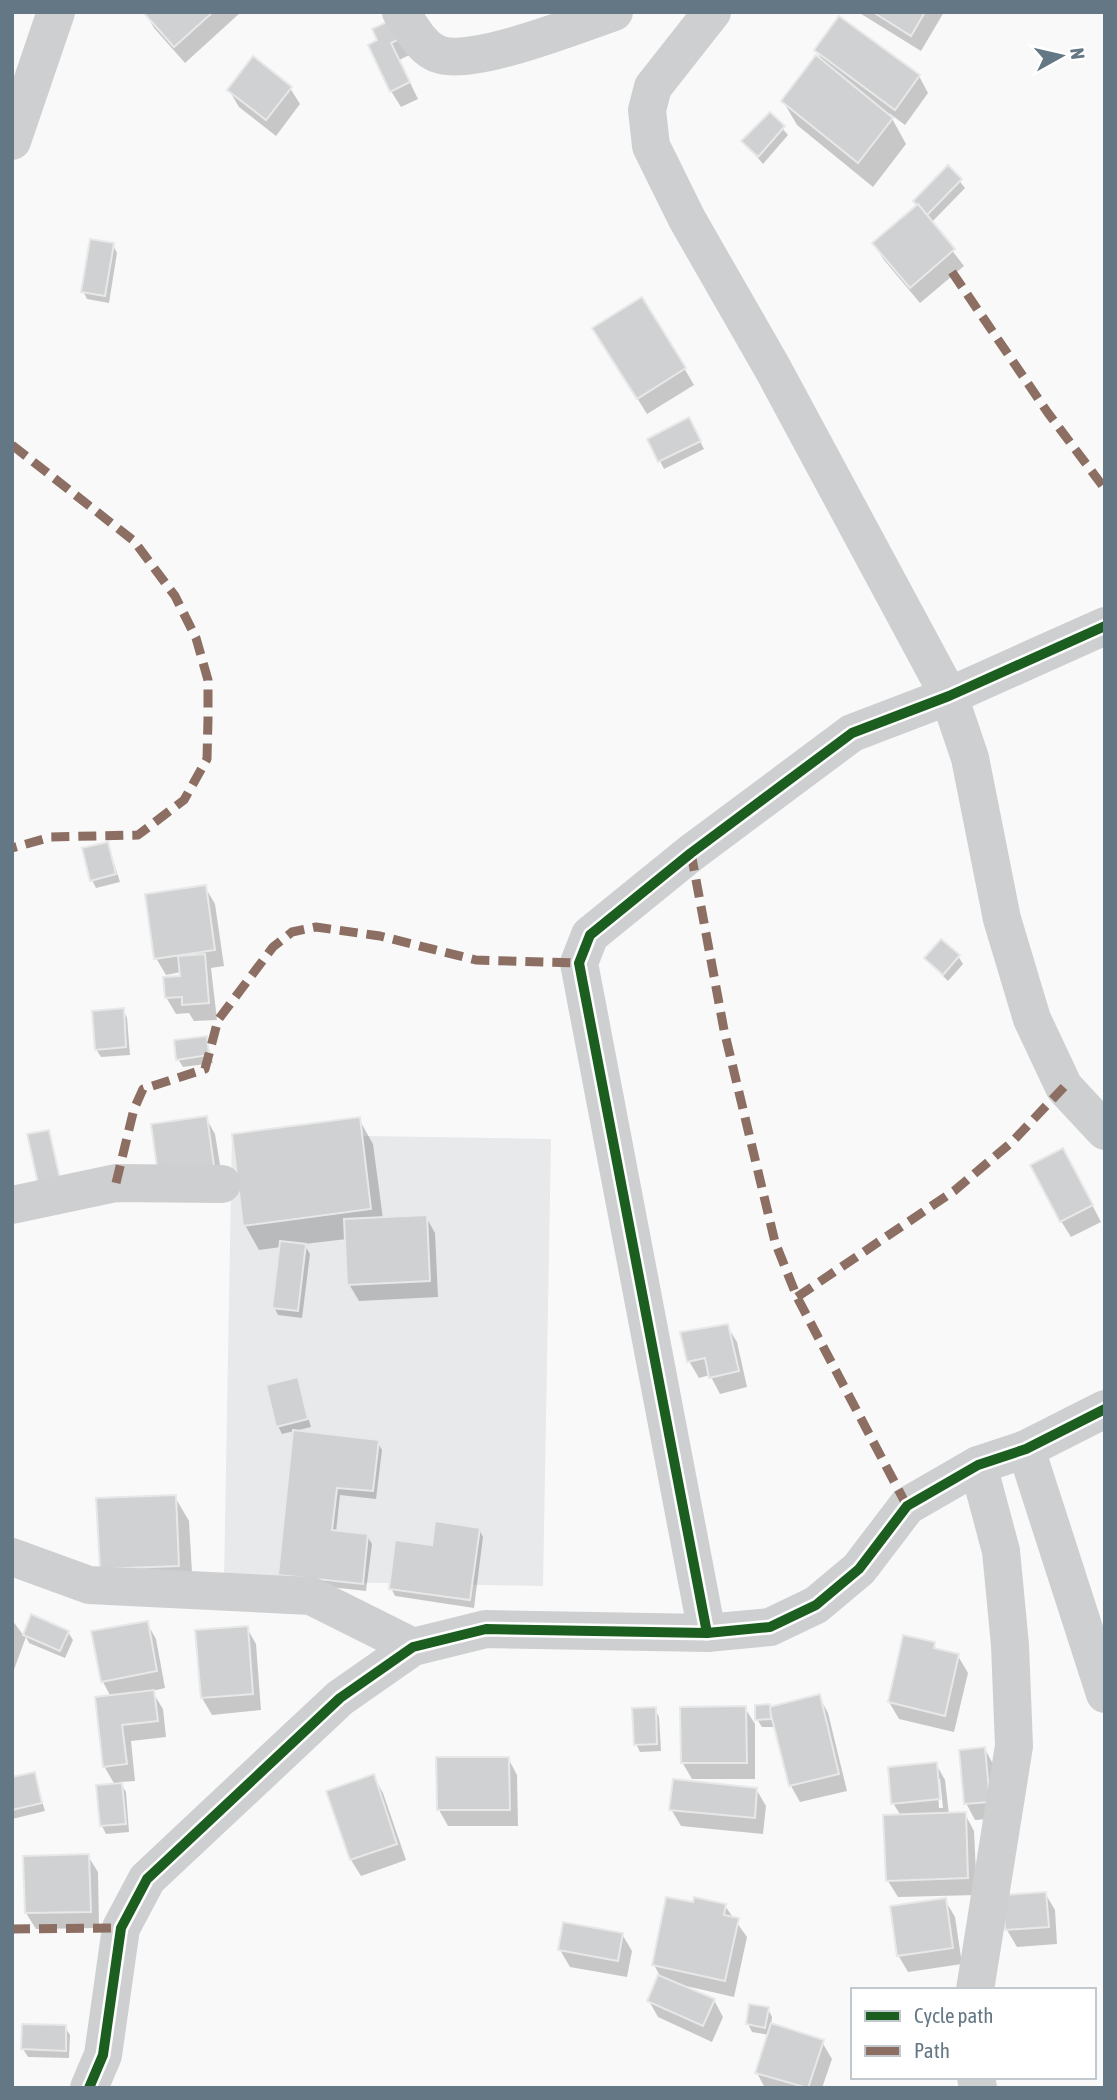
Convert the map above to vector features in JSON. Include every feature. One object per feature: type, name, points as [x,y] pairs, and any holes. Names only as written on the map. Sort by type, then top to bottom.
[{"type":"street","points":[[12,141],[55,12]]},
{"type":"street","points":[[401,12],[420,41],[439,55],[470,57],[614,12]]},
{"type":"street","points":[[712,12],[653,87],[647,110],[651,146],[687,219],[774,369],[949,696],[970,758],[1002,919],[1032,1019],[1065,1087],[1105,1132]]},
{"type":"street","points":[[707,1633],[579,963],[590,935],[691,853],[852,733],[949,696],[1105,626]]},
{"type":"street","points":[[12,1205],[116,1183],[222,1184]]},
{"type":"street","points":[[89,2088],[103,2055],[121,1928],[147,1879],[340,1698],[413,1647],[486,1629],[707,1633],[769,1627],[816,1605],[859,1569],[907,1506],[978,1465],[1026,1449],[1105,1409]]},
{"type":"street","points":[[1026,1449],[1105,1694]]},
{"type":"street","points":[[975,1988],[1014,1746],[1010,1645],[1001,1550],[978,1465]]},
{"type":"street","points":[[12,1557],[89,1585],[311,1596],[413,1647]]},
{"type":"shaded area","points":[[232,1134],[551,1139],[543,1586],[224,1580]]},
{"type":"building","points":[[143,12],[213,12],[174,47]]},
{"type":"building","points":[[873,12],[925,12],[911,36]]},
{"type":"building","points":[[839,16],[920,75],[895,110],[814,50]]},
{"type":"building","points":[[397,17],[406,36],[391,43],[410,82],[390,92],[368,45],[377,40],[372,29]]},
{"type":"building","points":[[816,55],[893,118],[858,163],[781,101]]},
{"type":"building","points":[[253,56],[292,87],[266,120],[227,90]]},
{"type":"building","points":[[770,112],[785,126],[758,157],[741,141]]},
{"type":"building","points":[[948,165],[962,179],[927,215],[913,201]]},
{"type":"building","points":[[918,204],[955,249],[910,288],[872,243]]},
{"type":"building","points":[[90,239],[114,243],[105,296],[81,292]]},
{"type":"building","points":[[642,297],[686,368],[637,399],[592,328]]},
{"type":"building","points":[[689,417],[701,441],[658,462],[647,439]]},
{"type":"building","points":[[108,842],[116,874],[90,881],[82,848]]},
{"type":"building","points":[[206,885],[215,950],[154,959],[145,894]]},
{"type":"building","points":[[941,939],[960,955],[943,975],[924,958]]},
{"type":"building","points":[[205,954],[209,1003],[182,1005],[182,997],[165,998],[163,977],[180,976],[178,956]]},
{"type":"building","points":[[124,1008],[126,1047],[95,1050],[92,1011]]},
{"type":"building","points":[[207,1036],[209,1055],[176,1060],[174,1040]]},
{"type":"building","points":[[207,1116],[214,1166],[158,1175],[151,1124]]},
{"type":"building","points":[[360,1117],[371,1209],[243,1226],[232,1134]]},
{"type":"building","points":[[49,1130],[61,1183],[39,1188],[27,1134]]},
{"type":"building","points":[[1063,1148],[1093,1205],[1060,1222],[1030,1165]]},
{"type":"building","points":[[427,1215],[430,1281],[347,1285],[344,1219]]},
{"type":"building","points":[[280,1241],[306,1244],[298,1311],[272,1308]]},
{"type":"building","points":[[728,1324],[739,1371],[709,1378],[705,1358],[687,1362],[680,1332]]},
{"type":"building","points":[[298,1377],[308,1419],[276,1427],[266,1385]]},
{"type":"building","points":[[293,1430],[379,1440],[373,1491],[337,1488],[332,1530],[368,1534],[363,1584],[278,1575]]},
{"type":"building","points":[[176,1495],[179,1566],[100,1569],[96,1498]]},
{"type":"building","points":[[435,1521],[480,1528],[470,1600],[389,1589],[395,1540],[432,1545]]},
{"type":"building","points":[[31,1614],[69,1631],[60,1651],[23,1635]]},
{"type":"building","points":[[148,1621],[157,1671],[101,1682],[91,1631]]},
{"type":"building","points":[[248,1626],[253,1694],[201,1698],[195,1630]]},
{"type":"building","points":[[903,1635],[935,1642],[934,1648],[959,1654],[945,1716],[888,1702]]},
{"type":"building","points":[[154,1690],[158,1721],[122,1725],[127,1764],[103,1767],[95,1697]]},
{"type":"building","points":[[820,1694],[839,1774],[789,1786],[769,1707]]},
{"type":"building","points":[[770,1704],[771,1719],[755,1720],[755,1705]]},
{"type":"building","points":[[746,1706],[747,1763],[681,1763],[680,1707]]},
{"type":"building","points":[[656,1707],[657,1744],[634,1745],[632,1708]]},
{"type":"building","points":[[985,1747],[990,1802],[964,1804],[959,1750]]},
{"type":"building","points":[[436,1757],[509,1757],[510,1810],[437,1810]]},
{"type":"building","points":[[937,1762],[940,1799],[891,1804],[888,1767]]},
{"type":"building","points":[[35,1772],[42,1803],[12,1810],[12,1777]]},
{"type":"building","points":[[374,1774],[397,1844],[350,1860],[326,1791]]},
{"type":"building","points":[[673,1779],[757,1788],[755,1818],[669,1810]]},
{"type":"building","points":[[122,1783],[126,1824],[100,1826],[96,1785]]},
{"type":"building","points":[[966,1812],[968,1878],[886,1881],[883,1815]]},
{"type":"building","points":[[89,1854],[91,1912],[25,1913],[23,1856]]},
{"type":"building","points":[[1046,1892],[1049,1927],[1005,1930],[1003,1895]]},
{"type":"building","points":[[666,1897],[693,1902],[694,1897],[726,1904],[724,1915],[739,1918],[725,1981],[652,1965]]},
{"type":"building","points":[[946,1898],[953,1948],[897,1956],[890,1906]]},
{"type":"building","points":[[563,1922],[623,1933],[618,1961],[558,1950]]},
{"type":"building","points":[[658,1975],[715,1999],[703,2026],[647,2001]]},
{"type":"building","points":[[749,2004],[769,2007],[765,2028],[746,2024]]},
{"type":"building","points":[[771,2023],[824,2040],[808,2088],[755,2073]]},
{"type":"building","points":[[22,2024],[66,2025],[66,2051],[21,2049]]},
{"type":"marked path","points":[[952,272],[1048,413],[1105,489]]},
{"type":"marked path","points":[[12,445],[134,541],[175,596],[196,638],[208,680],[207,759],[184,800],[138,835],[51,837],[12,848]]},
{"type":"marked path","points":[[691,853],[724,1030],[775,1242],[797,1297],[907,1506]]},
{"type":"marked path","points":[[116,1183],[134,1109],[143,1089],[205,1069],[218,1020],[273,947],[292,932],[316,927],[380,936],[476,960],[579,963]]},
{"type":"marked path","points":[[797,1297],[954,1191],[1012,1142],[1064,1087]]},
{"type":"marked path","points":[[12,1929],[121,1928]]},
{"type":"cycle path","points":[[707,1633],[579,963],[590,935],[691,853],[852,733],[949,696],[1105,626]]},
{"type":"cycle path","points":[[89,2088],[103,2055],[121,1928],[147,1879],[340,1698],[413,1647],[486,1629],[707,1633],[770,1627],[816,1605],[859,1569],[907,1506],[978,1465],[1026,1449],[1105,1409]]}]
